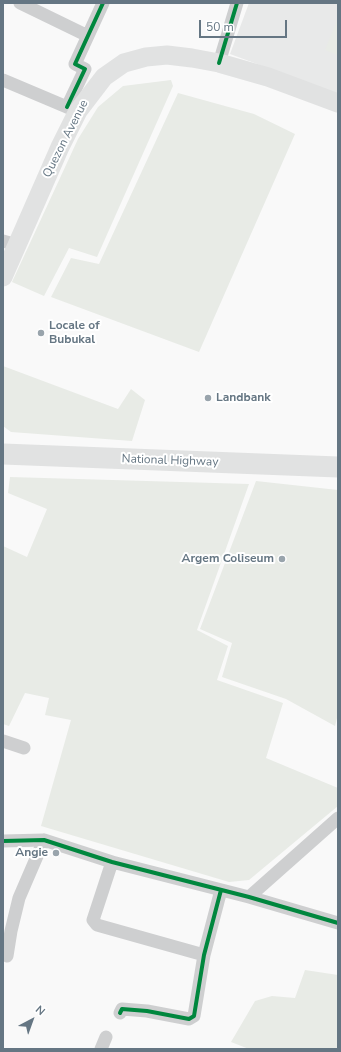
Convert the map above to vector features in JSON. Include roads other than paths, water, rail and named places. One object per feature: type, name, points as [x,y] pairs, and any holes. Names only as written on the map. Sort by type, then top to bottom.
[{"type":"main road","name":"Quezon Avenue","points":[[3,277],[10,243],[60,147],[73,109],[104,77],[114,69],[129,61],[146,57],[167,55],[219,63],[268,77],[338,103]]},
{"type":"main road","name":"National Highway","points":[[7,453],[338,467]]},
{"type":"street","points":[[20,3],[88,36]]},
{"type":"street","points":[[3,80],[73,109],[85,69],[75,64],[103,3]]},
{"type":"street","points":[[219,63],[237,3]]},
{"type":"street","points":[[3,741],[24,748]]},
{"type":"street","points":[[249,897],[338,818]]},
{"type":"street","points":[[3,841],[44,840],[112,862],[249,897],[338,923]]},
{"type":"street","points":[[7,956],[10,931],[19,898],[44,840]]},
{"type":"street","points":[[112,862],[93,920],[97,925],[204,955]]},
{"type":"street","points":[[120,1012],[122,1009],[147,1011],[188,1019],[194,1016],[204,955],[221,890]]},
{"type":"place","name":"Locale of Bubukal","points":[[41,333]]},
{"type":"place","name":"Landbank","points":[[208,398]]},
{"type":"place","name":"Argem Coliseum","points":[[282,559]]},
{"type":"place","name":"Angie","points":[[56,853]]}]
